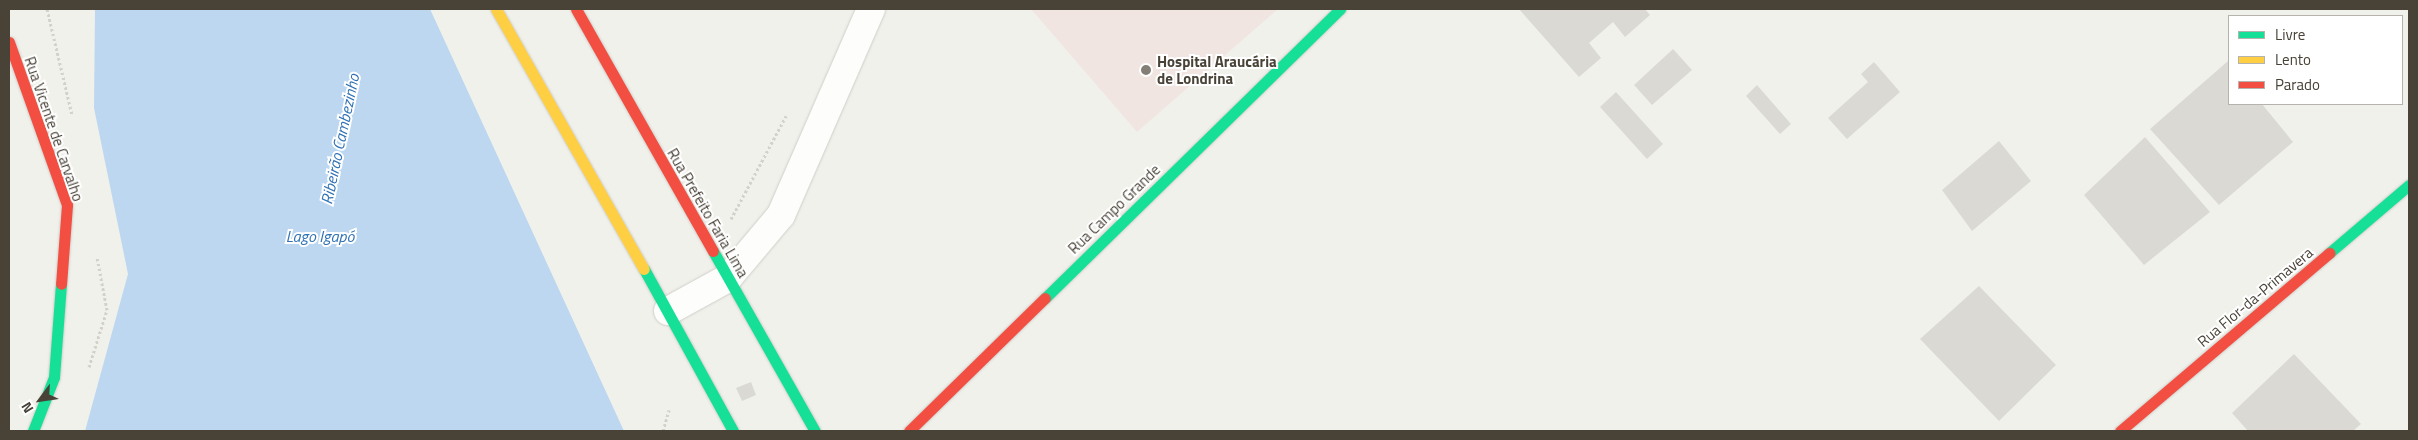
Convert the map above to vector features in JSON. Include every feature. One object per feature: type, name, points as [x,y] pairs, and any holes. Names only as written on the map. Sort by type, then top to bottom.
[{"type":"street","points":[[496,9],[668,311],[733,431]]},
{"type":"street","name":"Rua Prefeito Faria Lima","points":[[576,9],[815,431]]},
{"type":"street","points":[[668,311],[728,278],[782,215],[871,9]]},
{"type":"street","name":"Rua Campo Grande","points":[[909,431],[1340,9]]},
{"type":"street","name":"Rua Vicente de Carvalho","points":[[9,42],[67,204],[54,377],[33,431]]},
{"type":"street","name":"Rua Flor-da-Primavera","points":[[2120,431],[2409,185]]},
{"type":"path","points":[[712,251],[788,112]]},
{"type":"path","points":[[663,431],[668,410]]},
{"type":"shaded area","name":"Hospital Araucária de Londrina","points":[[1031,9],[1278,9],[1137,132]]},
{"type":"water","name":"Lago Igapó","points":[[95,9],[430,9],[624,431],[85,431],[128,274],[94,108]]},
{"type":"building","points":[[1519,9],[1645,9],[1650,15],[1625,37],[1613,22],[1589,43],[1601,58],[1579,77]]},
{"type":"building","points":[[1673,49],[1692,70],[1652,105],[1634,85]]},
{"type":"building","points":[[2228,61],[2228,105],[2263,105],[2293,142],[2219,205],[2150,129]]},
{"type":"building","points":[[1874,62],[1900,92],[1847,139],[1828,118],[1868,82],[1861,74]]},
{"type":"building","points":[[1757,85],[1791,124],[1780,134],[1746,96]]},
{"type":"building","points":[[1616,92],[1663,144],[1647,159],[1600,107]]},
{"type":"building","points":[[2145,137],[2210,212],[2144,265],[2084,195]]},
{"type":"building","points":[[1999,141],[2031,181],[1972,231],[1942,190]]},
{"type":"building","points":[[1979,286],[2056,365],[1999,421],[1920,339]]},
{"type":"building","points":[[2294,354],[2361,424],[2353,431],[2248,431],[2232,413]]},
{"type":"building","points":[[751,382],[756,395],[742,401],[736,388]]},
{"type":"traffic: fast","points":[[1045,298],[1340,9]]},
{"type":"traffic: fast","points":[[2329,253],[2409,185]]},
{"type":"traffic: fast","points":[[713,251],[815,431]]},
{"type":"traffic: fast","points":[[644,269],[733,431]]},
{"type":"traffic: fast","points":[[33,431],[54,377],[61,284]]},
{"type":"traffic: slow","points":[[496,9],[644,269]]},
{"type":"traffic: jam","points":[[576,9],[713,251]]},
{"type":"traffic: jam","points":[[9,42],[67,205],[61,284]]},
{"type":"traffic: jam","points":[[2120,431],[2329,253]]},
{"type":"traffic: jam","points":[[909,431],[1045,298]]},
{"type":"place","name":"Hospital Araucária de Londrina","points":[[1146,70]]},
{"type":"water label","name":"Ribeirão Cambezinho","points":[[340,139]]}]
